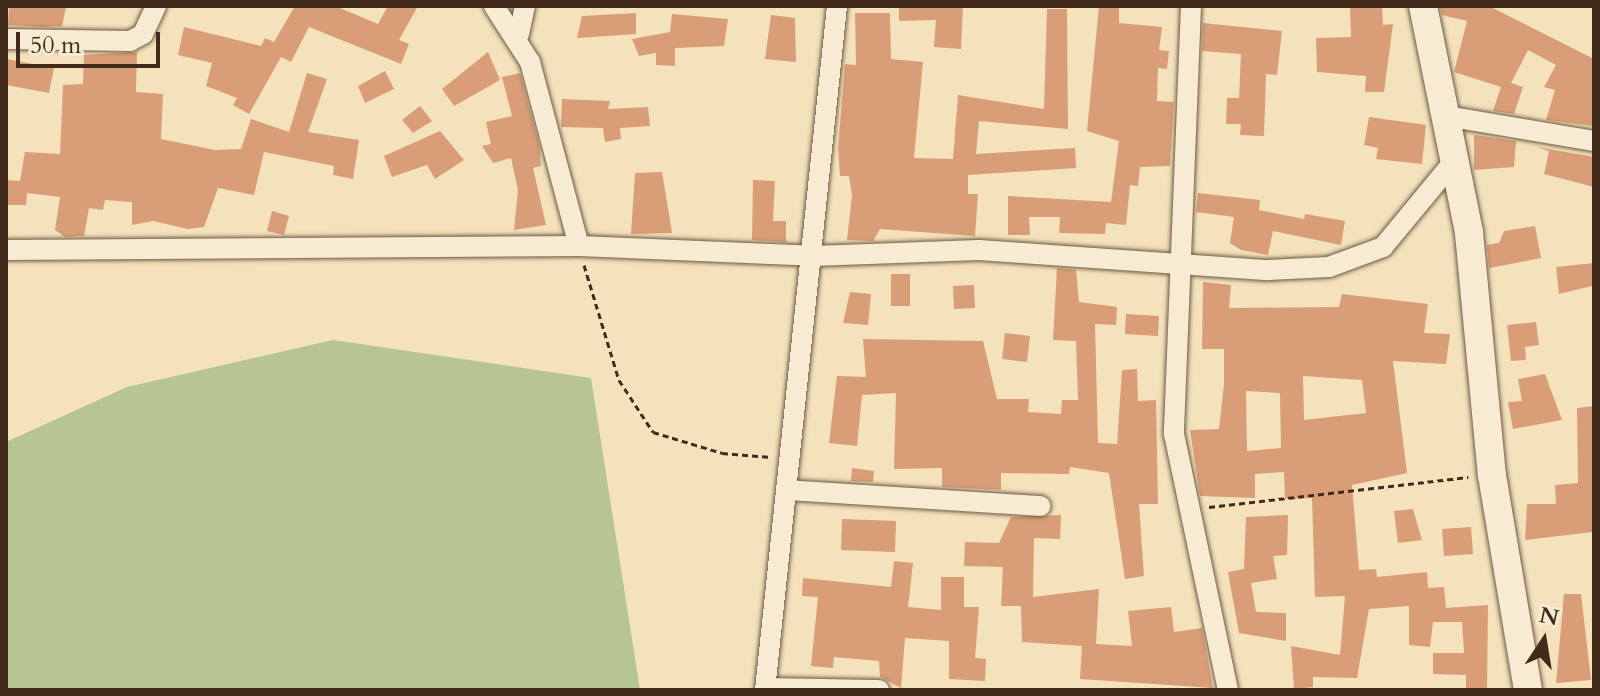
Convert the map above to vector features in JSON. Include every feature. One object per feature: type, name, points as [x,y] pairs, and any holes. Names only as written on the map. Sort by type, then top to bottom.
[{"type":"street","points":[[6,39],[130,41],[143,34],[156,6]]},
{"type":"street","points":[[494,6],[519,34],[579,246]]},
{"type":"street","points":[[519,34],[525,6]]},
{"type":"street","points":[[837,6],[765,689],[879,690]]},
{"type":"street","points":[[1191,6],[1174,434],[1228,690]]},
{"type":"street","points":[[1423,6],[1455,160],[1492,475],[1528,690]]},
{"type":"street","points":[[1446,116],[1594,141]]},
{"type":"street","points":[[6,250],[579,246],[813,256],[1021,251],[1268,270],[1359,260],[1403,229],[1455,160]]},
{"type":"street","points":[[786,490],[1040,506]]},
{"type":"path","points":[[579,246],[619,380],[653,432],[722,453],[789,459]]},
{"type":"path","points":[[1189,510],[1492,475]]},
{"type":"green space","points":[[333,340],[591,378],[640,690],[6,690],[6,442],[127,387]]},
{"type":"building","points":[[9,6],[66,7],[62,26],[43,27],[8,25]]},
{"type":"building","points":[[295,6],[335,6],[378,24],[388,6],[418,6],[399,40],[409,44],[401,64],[309,27],[291,62],[281,57],[249,114],[233,105],[237,98],[206,86],[212,63],[178,55],[184,27],[261,46],[265,38],[274,42]]},
{"type":"building","points":[[963,6],[961,49],[934,47],[936,20],[899,21],[899,7]]},
{"type":"building","points":[[1099,6],[1119,6],[1119,23],[1162,27],[1159,50],[1169,51],[1167,69],[1158,68],[1157,101],[1174,102],[1170,166],[1140,167],[1138,186],[1130,185],[1126,225],[1106,223],[1105,234],[1059,233],[1060,217],[1029,217],[1030,235],[1008,235],[1008,196],[1111,202],[1119,141],[1087,131]]},
{"type":"building","points":[[1350,6],[1382,6],[1383,25],[1393,24],[1384,92],[1365,92],[1366,76],[1317,72],[1316,38],[1351,37]]},
{"type":"building","points":[[1440,6],[1489,6],[1594,59],[1594,126],[1546,120],[1555,90],[1544,87],[1556,65],[1528,50],[1511,83],[1523,87],[1514,114],[1493,111],[1501,87],[1454,72],[1467,21],[1442,15]]},
{"type":"building","points":[[1047,9],[1067,9],[1068,129],[979,121],[976,154],[1075,148],[1076,168],[968,175],[968,194],[978,194],[975,236],[880,229],[873,241],[847,240],[852,196],[849,176],[840,176],[838,148],[845,64],[856,65],[855,13],[890,13],[891,59],[923,62],[914,158],[953,159],[958,95],[1044,109]]},
{"type":"building","points":[[636,13],[636,34],[577,38],[582,16]]},
{"type":"building","points":[[672,14],[728,19],[724,46],[675,48],[675,66],[656,65],[656,53],[639,56],[632,39],[670,32]]},
{"type":"building","points":[[771,15],[795,18],[796,62],[765,59]]},
{"type":"building","points":[[1203,23],[1282,31],[1277,75],[1266,74],[1264,136],[1240,135],[1241,124],[1226,124],[1227,98],[1239,98],[1241,54],[1202,51]]},
{"type":"building","points":[[137,52],[136,92],[163,94],[161,139],[215,150],[241,149],[251,119],[289,132],[307,73],[327,79],[308,132],[359,140],[353,179],[333,175],[334,166],[264,152],[254,195],[218,188],[204,227],[188,229],[153,221],[132,225],[132,202],[105,200],[103,210],[89,208],[84,236],[65,237],[55,230],[60,197],[27,193],[26,205],[6,205],[6,180],[20,181],[25,152],[60,154],[63,85],[83,84],[84,55]]},
{"type":"building","points":[[488,52],[500,80],[454,106],[442,89]]},
{"type":"building","points":[[6,59],[54,68],[49,93],[6,85]]},
{"type":"building","points":[[385,71],[394,89],[365,103],[358,86]]},
{"type":"building","points":[[520,73],[540,148],[541,166],[533,168],[546,225],[514,230],[518,190],[511,158],[493,163],[482,146],[491,144],[486,122],[512,116],[502,77]]},
{"type":"building","points":[[562,99],[610,101],[608,109],[648,107],[650,126],[620,128],[621,139],[605,142],[603,128],[561,127]]},
{"type":"building","points":[[420,106],[432,121],[413,133],[402,120]]},
{"type":"building","points":[[1369,117],[1426,125],[1422,164],[1376,159],[1378,148],[1364,145]]},
{"type":"building","points":[[440,131],[464,160],[435,179],[427,165],[392,177],[384,156]]},
{"type":"building","points":[[1474,135],[1516,141],[1514,167],[1474,170]]},
{"type":"building","points":[[1537,147],[1594,157],[1594,187],[1544,174],[1549,151]]},
{"type":"building","points":[[662,172],[672,233],[631,234],[635,173]]},
{"type":"building","points":[[753,180],[775,181],[773,221],[786,221],[786,242],[752,240]]},
{"type":"building","points":[[1198,193],[1260,200],[1259,210],[1304,219],[1305,214],[1345,221],[1341,245],[1273,231],[1268,255],[1241,250],[1230,243],[1234,217],[1196,212]]},
{"type":"building","points":[[272,211],[289,216],[284,235],[267,231]]},
{"type":"building","points":[[1535,226],[1541,258],[1489,268],[1487,245],[1499,243],[1504,231]]},
{"type":"building","points":[[1594,263],[1592,286],[1559,294],[1556,267]]},
{"type":"building","points":[[1057,268],[1076,270],[1079,302],[1117,307],[1116,325],[1095,324],[1098,443],[1117,444],[1122,370],[1137,369],[1138,401],[1156,400],[1158,504],[1139,504],[1144,576],[1125,579],[1109,473],[1070,467],[1069,474],[1001,473],[1001,490],[942,487],[942,468],[894,469],[896,393],[862,395],[857,446],[829,443],[837,376],[866,377],[863,339],[983,341],[997,399],[1029,399],[1028,412],[1061,414],[1062,400],[1078,400],[1076,341],[1053,340]]},
{"type":"building","points":[[891,274],[910,274],[910,306],[891,306]]},
{"type":"building","points":[[1203,282],[1231,285],[1229,308],[1339,307],[1342,294],[1428,304],[1424,333],[1450,334],[1446,364],[1393,361],[1407,473],[1352,485],[1359,570],[1376,569],[1377,577],[1427,572],[1428,588],[1444,587],[1446,608],[1488,605],[1487,690],[1466,690],[1466,675],[1433,674],[1433,653],[1464,653],[1462,622],[1433,622],[1430,647],[1409,645],[1409,606],[1369,609],[1357,678],[1313,677],[1313,687],[1294,689],[1291,646],[1340,655],[1345,596],[1315,597],[1312,498],[1285,499],[1284,472],[1255,474],[1255,498],[1200,496],[1190,430],[1219,429],[1224,384],[1224,349],[1202,349]],"holes":[[[1303,376],[1362,380],[1366,413],[1304,420]],[[1246,391],[1280,393],[1281,448],[1247,451]]]},
{"type":"building","points":[[974,285],[975,308],[954,309],[953,286]]},
{"type":"building","points":[[850,292],[871,294],[868,325],[843,323]]},
{"type":"building","points":[[1126,314],[1159,316],[1158,336],[1125,334]]},
{"type":"building","points":[[1536,322],[1539,345],[1525,347],[1526,360],[1511,361],[1507,325]]},
{"type":"building","points":[[1005,333],[1030,336],[1027,362],[1002,359]]},
{"type":"building","points":[[1545,374],[1562,420],[1513,429],[1508,402],[1522,401],[1518,379]]},
{"type":"building","points":[[1594,406],[1593,532],[1525,540],[1527,504],[1556,504],[1555,485],[1578,483],[1577,408]]},
{"type":"building","points":[[852,468],[874,471],[873,482],[851,481]]},
{"type":"building","points":[[1413,509],[1422,540],[1398,543],[1394,511]]},
{"type":"building","points":[[1061,515],[1060,539],[1034,538],[1033,597],[1099,589],[1096,644],[1132,646],[1128,611],[1171,607],[1174,632],[1202,628],[1213,688],[1080,679],[1082,646],[1022,642],[1021,606],[1001,606],[1003,567],[964,566],[965,542],[999,543],[1011,517]]},
{"type":"building","points":[[1288,515],[1287,555],[1273,556],[1277,579],[1251,583],[1256,612],[1286,613],[1286,641],[1239,633],[1228,572],[1244,569],[1246,517]]},
{"type":"building","points":[[842,519],[896,521],[895,552],[841,550]]},
{"type":"building","points":[[1471,527],[1473,554],[1444,556],[1442,529]]},
{"type":"building","points":[[894,561],[913,563],[908,607],[941,610],[941,577],[964,577],[964,607],[979,607],[975,658],[986,659],[985,681],[949,679],[949,641],[905,638],[901,688],[880,677],[879,661],[834,657],[833,668],[811,666],[818,597],[802,596],[803,578],[891,587]]},
{"type":"building","points":[[1564,594],[1581,594],[1591,680],[1556,683]]}]
